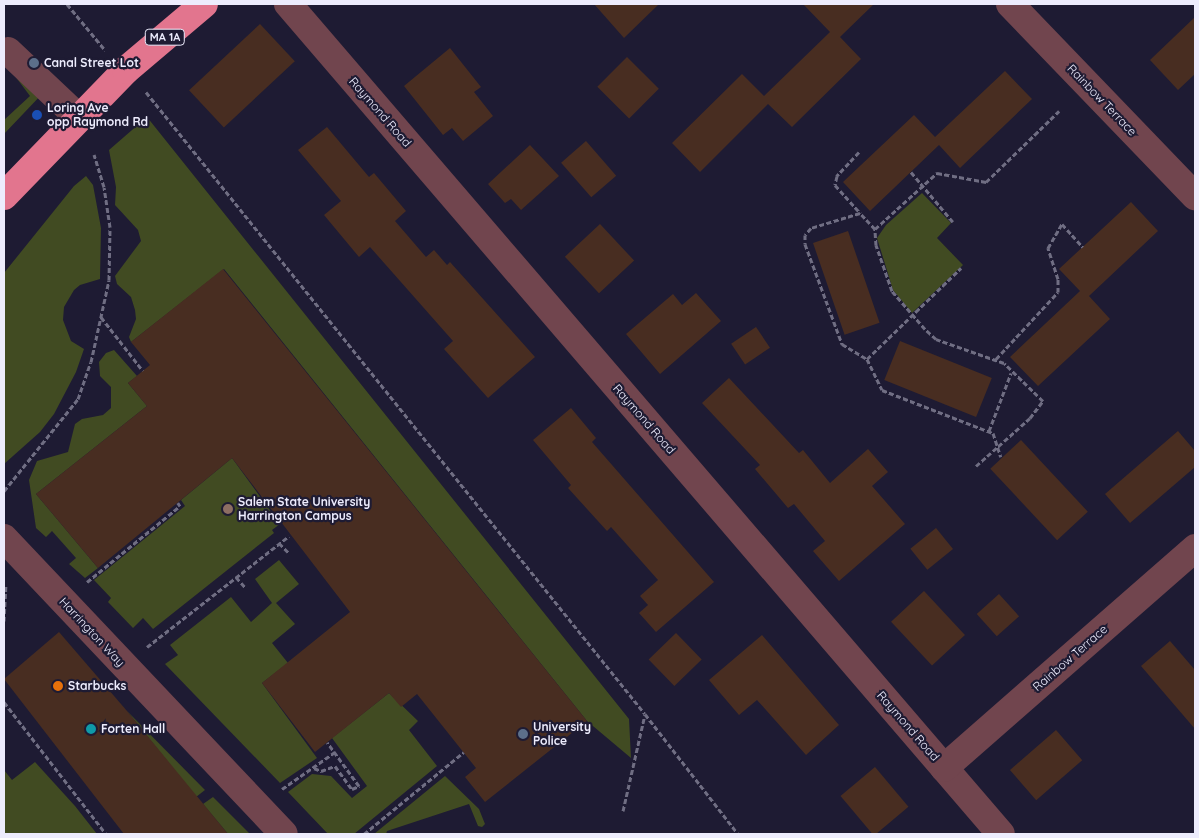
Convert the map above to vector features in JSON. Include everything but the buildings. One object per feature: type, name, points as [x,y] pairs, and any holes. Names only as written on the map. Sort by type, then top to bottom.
[{"type":"highway","name":"MA 1A","points":[[4,196],[126,70],[204,4]]},
{"type":"street","name":"Raymond Road","points":[[288,4],[1001,834]]},
{"type":"street","name":"Rainbow Terrace","points":[[1010,4],[1195,196]]},
{"type":"street","points":[[8,51],[79,118]]},
{"type":"street","name":"Harrington Way","points":[[4,538],[284,834]]},
{"type":"street","name":"Rainbow Terrace","points":[[944,768],[1195,548]]},
{"type":"path","points":[[67,4],[97,43],[126,70],[645,714],[738,834]]},
{"type":"path","points":[[874,229],[937,173],[986,182],[1059,111]]},
{"type":"path","points":[[859,152],[837,176],[834,185],[874,229],[876,245],[892,292],[936,339],[996,359],[1043,401],[1030,418],[976,466]]},
{"type":"path","points":[[4,491],[78,398],[91,362],[109,280],[110,227],[104,188],[94,155]]},
{"type":"path","points":[[911,172],[953,222]]},
{"type":"path","points":[[860,213],[811,228],[805,235],[805,244],[842,344],[867,359],[882,390],[994,433],[1001,457]]},
{"type":"path","points":[[996,359],[1058,292],[1058,279],[1048,248],[1062,224],[1083,247]]},
{"type":"path","points":[[867,359],[961,268]]},
{"type":"path","points":[[101,316],[143,371]]},
{"type":"path","points":[[989,431],[1011,372]]},
{"type":"path","points":[[81,586],[180,506],[178,502]]},
{"type":"path","points":[[142,650],[289,536]]},
{"type":"path","points":[[279,544],[288,552]]},
{"type":"path","points":[[236,577],[245,586]]},
{"type":"path","points":[[4,621],[6,582]]},
{"type":"path","points":[[4,702],[106,834]]},
{"type":"path","points":[[623,811],[645,714]]},
{"type":"path","points":[[314,768],[321,771],[334,766],[356,790],[359,786],[358,781],[327,742]]},
{"type":"path","points":[[278,792],[335,752]]},
{"type":"path","points":[[364,834],[464,752]]},
{"type":"green space","points":[[15,76],[43,93],[4,134],[4,120],[30,96]]},
{"type":"green space","points":[[147,117],[629,719],[631,758],[587,721],[224,269],[131,342],[129,337],[136,319],[135,310],[131,297],[117,284],[115,276],[141,241],[138,230],[115,205],[116,187],[109,150]]},
{"type":"green space","points":[[86,176],[93,185],[101,228],[100,279],[80,285],[74,290],[64,307],[63,320],[71,341],[84,349],[76,372],[54,414],[40,432],[4,464],[4,273],[74,186]]},
{"type":"green space","points":[[922,193],[951,223],[937,238],[963,265],[912,313],[893,290],[877,238],[886,225]]},
{"type":"green space","points":[[114,350],[137,376],[128,383],[147,406],[36,494],[98,568],[85,578],[69,564],[76,558],[52,531],[46,537],[36,528],[29,480],[37,461],[68,452],[75,424],[82,419],[103,415],[111,408],[111,387],[100,376],[99,362],[106,353]]},
{"type":"green space","points":[[232,458],[280,524],[272,530],[274,533],[153,629],[143,618],[133,628],[108,602],[111,598],[94,580],[185,506],[181,500]]},
{"type":"green space","points":[[279,560],[299,584],[276,603],[295,624],[272,643],[288,663],[262,683],[317,758],[280,783],[165,664],[178,655],[170,645],[231,597],[251,622],[272,603],[255,579]]},
{"type":"green space","points":[[389,693],[418,721],[409,730],[437,766],[354,834],[328,834],[288,792],[312,774],[331,776],[352,798],[367,786],[332,738]]},
{"type":"green space","points":[[127,711],[205,790],[196,797]]},
{"type":"green space","points":[[35,762],[75,806],[97,834],[4,834],[4,770],[12,780]]},
{"type":"green space","points":[[445,776],[479,809],[485,824],[482,827],[478,826],[469,804],[387,831],[386,834],[374,834]]},
{"type":"green space","points":[[213,797],[250,834],[228,834],[203,804]]},
{"type":"place","name":"Canal Street Lot","points":[[34,63]]},
{"type":"place","name":"Loring Ave opp Raymond Rd","points":[[37,115]]},
{"type":"place","name":"Salem State University Harrington Campus","points":[[228,509]]},
{"type":"place","name":"Starbucks","points":[[58,686]]},
{"type":"place","name":"Forten Hall","points":[[91,729]]},
{"type":"place","name":"University Police","points":[[523,734]]}]
